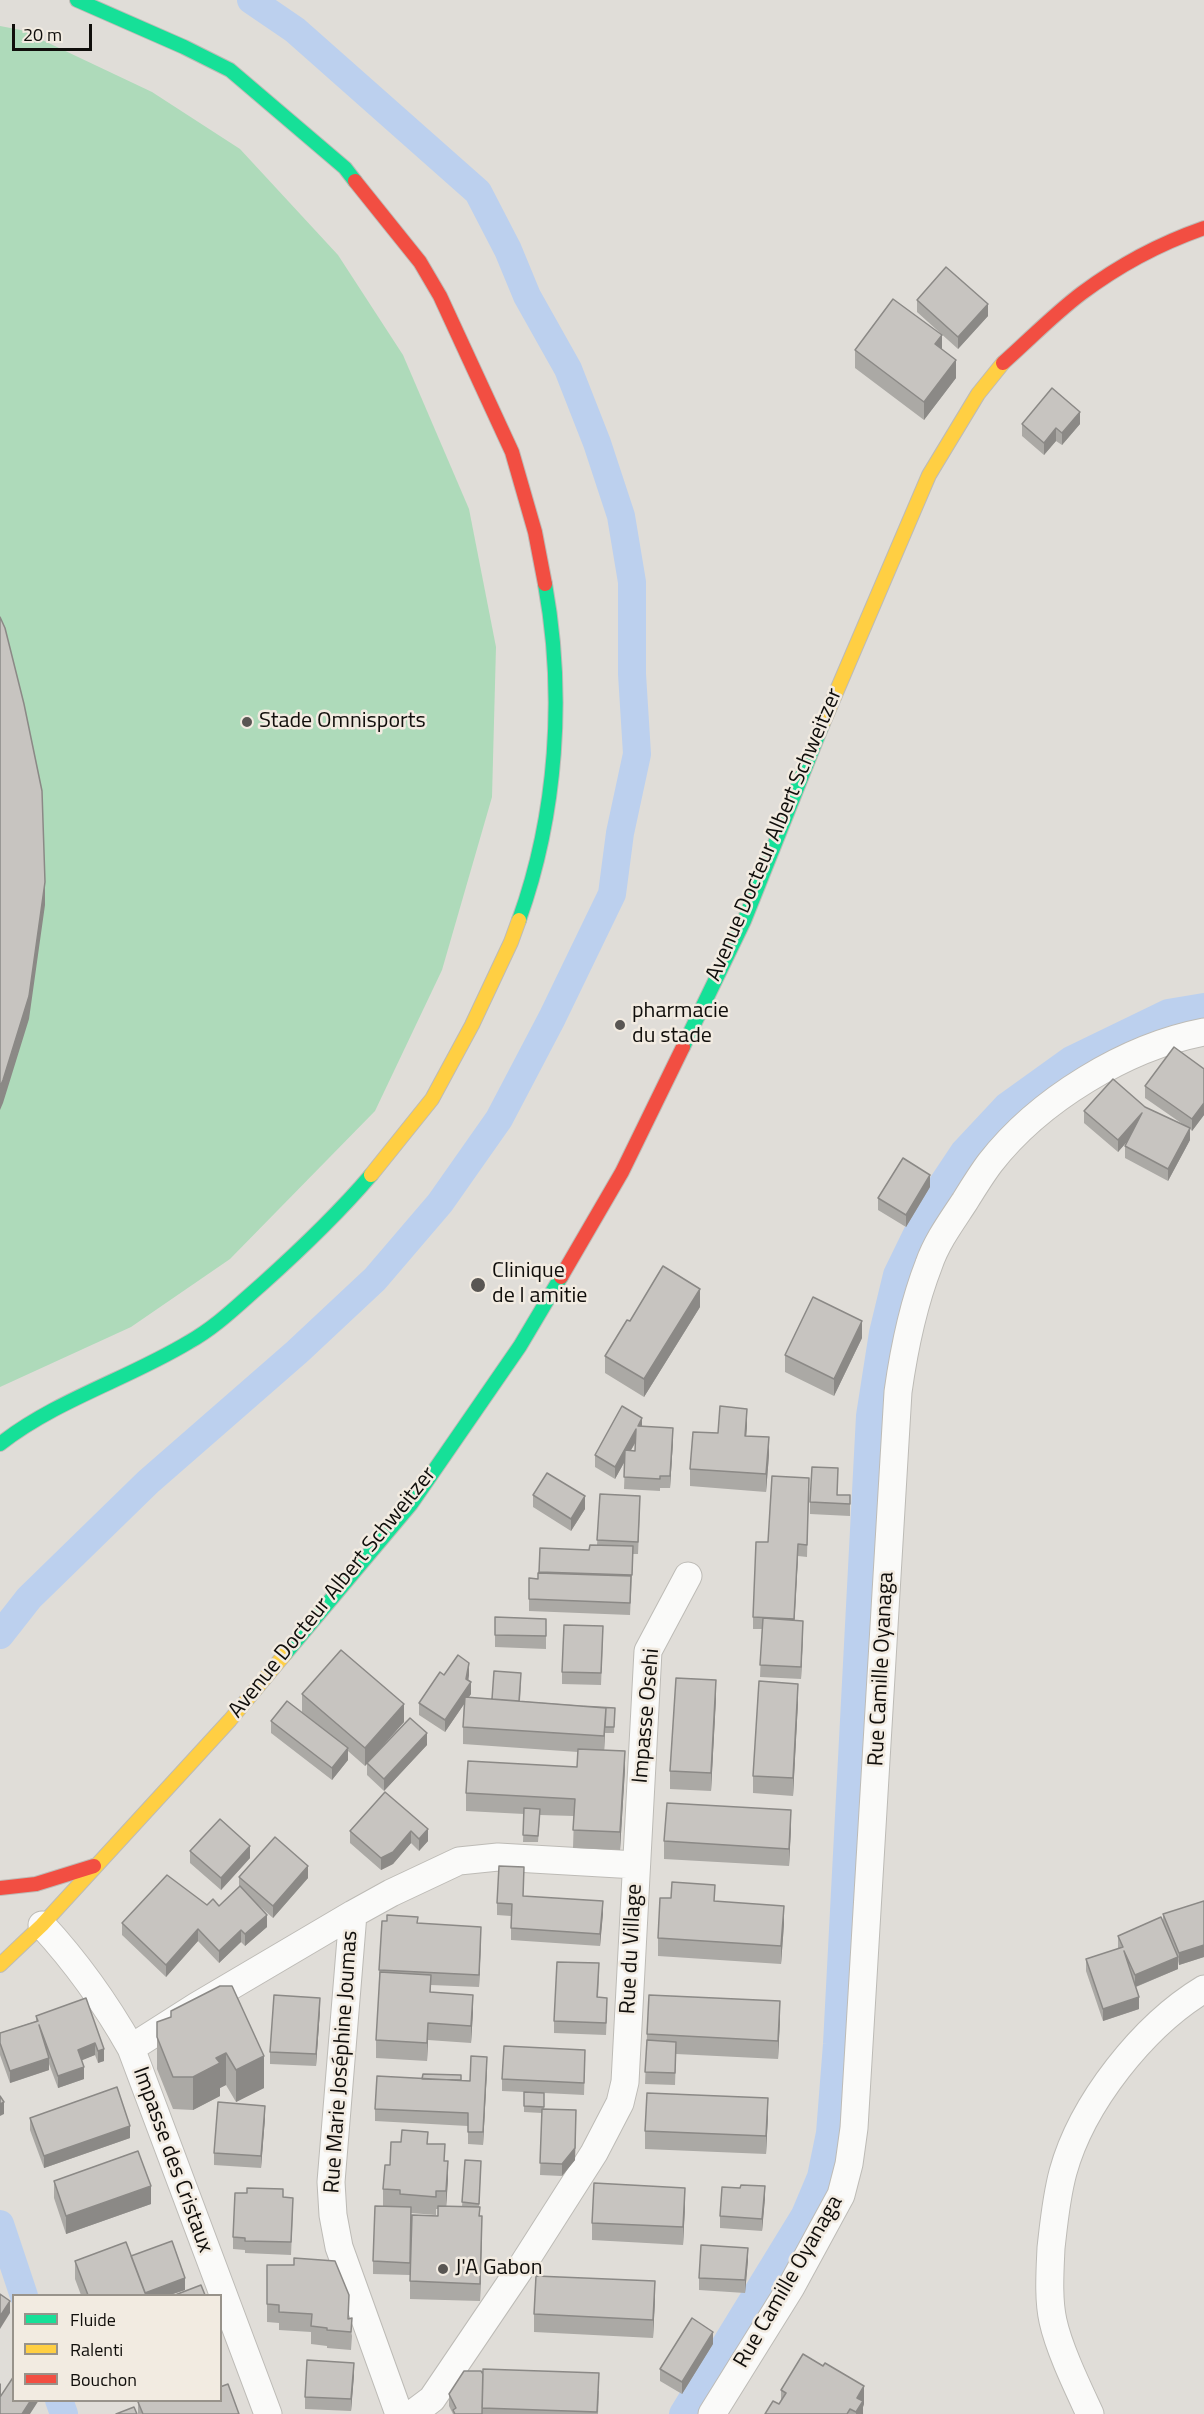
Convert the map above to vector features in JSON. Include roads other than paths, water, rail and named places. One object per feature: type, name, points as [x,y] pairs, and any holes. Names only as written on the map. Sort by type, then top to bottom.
[{"type":"main road","points":[[0,1444],[22,1427],[161,1358],[219,1322],[344,1208],[432,1099],[472,1025],[511,942],[532,883],[547,812],[556,696],[550,612],[535,532],[512,452],[440,296],[420,262],[345,168],[230,70],[184,46],[77,0]]},
{"type":"main road","name":"Avenue Docteur Albert Schweitzer","points":[[0,1965],[42,1925],[230,1720],[411,1504],[531,1327],[622,1172],[744,921],[847,664],[925,485],[978,394],[1002,364],[1082,293],[1132,261],[1204,228]]},
{"type":"main road","points":[[0,1431],[22,1427]]},
{"type":"main road","points":[[0,1888],[33,1885],[61,1878],[96,1865]]},
{"type":"street","name":"Rue Camille Oyanaga","points":[[712,2414],[791,2287],[841,2195],[849,2164],[854,2128],[898,1392],[905,1345],[929,1263],[945,1230],[991,1162],[1022,1130],[1057,1100],[1098,1072],[1143,1049],[1204,1032]]},
{"type":"street","name":"Impasse Osehi","points":[[636,1865],[648,1651],[688,1576]]},
{"type":"street","name":"Rue du Village","points":[[131,2048],[197,2006],[353,1914],[459,1861],[498,1857],[636,1865],[625,2082],[620,2103],[594,2153],[466,2352],[432,2399],[412,2414]]},
{"type":"street","name":"Rue Marie Joséphine Joumas","points":[[353,1914],[332,2172],[333,2215],[339,2247],[399,2414]]},
{"type":"street","name":"Impasse des Cristaux","points":[[42,1925],[69,1954],[106,2003],[131,2048],[268,2414]]},
{"type":"street","points":[[1090,2414],[1053,2321],[1050,2266],[1055,2205],[1063,2170],[1077,2135],[1119,2067],[1148,2032],[1179,2004],[1204,1989]]},
{"type":"waterway","points":[[0,1635],[29,1598],[148,1482],[297,1352],[375,1279],[440,1203],[499,1119],[552,1018],[612,894],[620,833],[637,754],[632,674],[632,582],[621,516],[597,443],[568,369],[527,296],[508,250],[478,192],[295,30],[251,0]]},
{"type":"waterway","points":[[683,2414],[805,2215],[821,2177],[830,2133],[837,2044],[870,1416],[883,1333],[897,1275],[938,1191],[964,1152],[1007,1106],[1071,1060],[1168,1013],[1204,1007]]},
{"type":"waterway","points":[[0,2224],[23,2294]]},
{"type":"waterway","points":[[60,2402],[64,2414]]},
{"type":"place","name":"Stade Omnisports","points":[[247,722]]},
{"type":"place","name":"pharmacie du stade","points":[[620,1025]]},
{"type":"place","name":"Clinique de l amitie","points":[[478,1285]]},
{"type":"place","name":"J'A Gabon","points":[[443,2269]]}]
